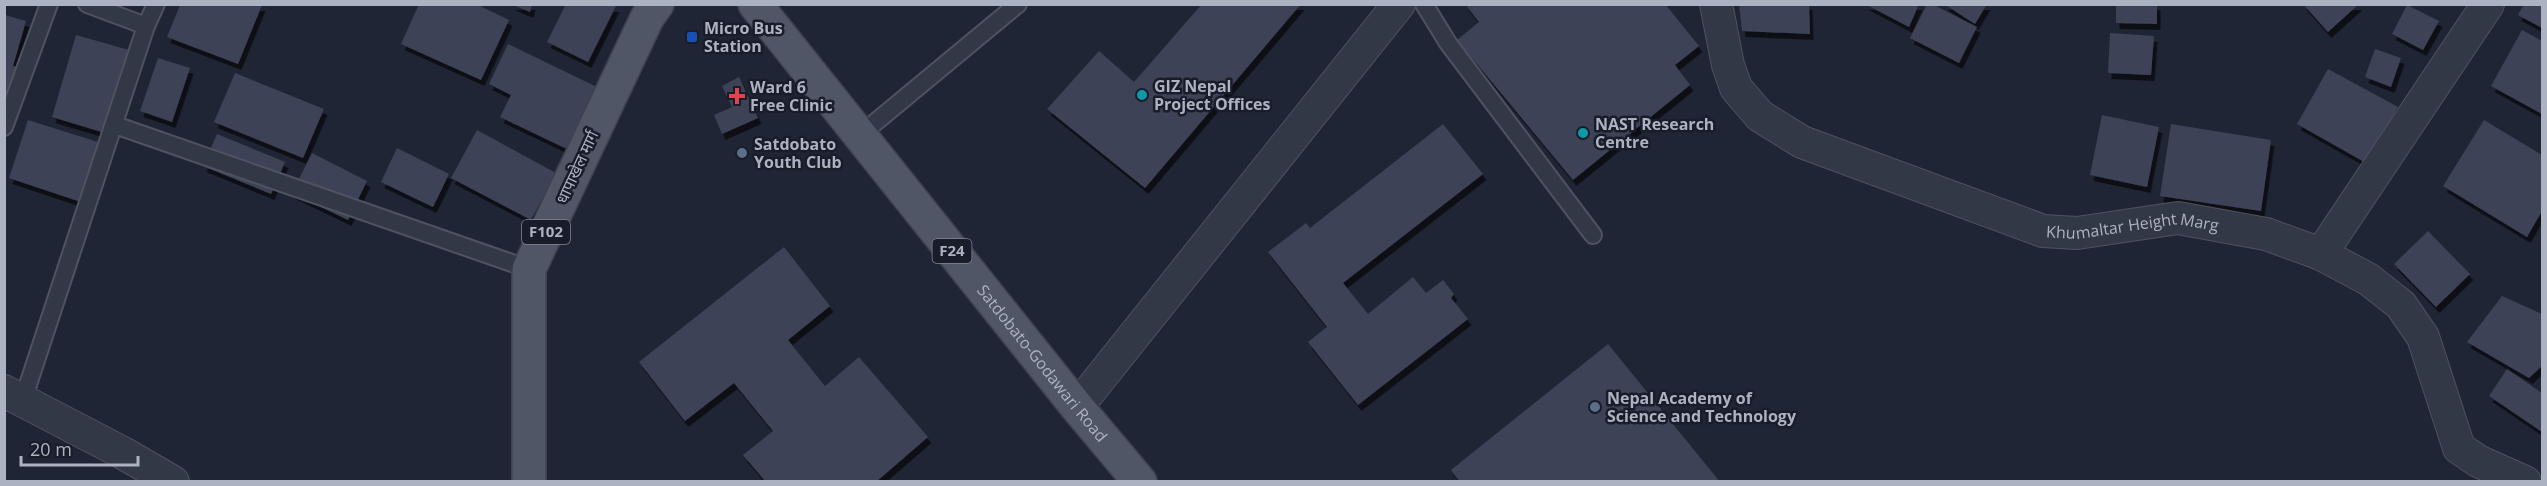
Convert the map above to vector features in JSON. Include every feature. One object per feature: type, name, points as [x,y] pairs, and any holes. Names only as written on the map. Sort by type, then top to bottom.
[{"type":"main road","name":"धापाखेल मार्ग","points":[[529,482],[529,269],[647,18],[657,4]]},
{"type":"main road","name":"Satdobato-Godawari Road","points":[[766,9],[860,135],[1077,407],[1140,482]]},
{"type":"street","points":[[1077,407],[1399,4]]},
{"type":"street","name":"Khumaltar Height Marg","points":[[1716,4],[1728,65],[1736,88],[1760,116],[1802,142],[2043,231],[2077,234],[2178,218],[2266,234],[2321,254],[2368,279],[2401,305],[2423,337],[2459,448],[2478,462],[2525,482]]},
{"type":"street","points":[[2321,254],[2488,4]]},
{"type":"street","points":[[14,395],[115,448],[173,482]]},
{"type":"lane","points":[[4,127],[49,4]]},
{"type":"lane","points":[[87,4],[146,26]]},
{"type":"lane","points":[[14,395],[115,125],[146,26],[156,4]]},
{"type":"lane","points":[[860,135],[1018,4]]},
{"type":"lane","points":[[1424,4],[1448,43],[1593,236]]},
{"type":"lane","points":[[115,125],[529,269]]},
{"type":"building","points":[[419,4],[476,4],[509,20],[481,80],[401,44]]},
{"type":"building","points":[[511,4],[532,4],[530,12]]},
{"type":"building","points":[[566,4],[616,6],[588,62],[547,42]]},
{"type":"building","name":"GIZ Nepal Project Offices","points":[[1202,4],[1301,4],[1145,188],[1047,109],[1099,51],[1134,82]]},
{"type":"building","name":"NAST Research Centre","points":[[1465,4],[1665,4],[1699,46],[1675,65],[1690,85],[1573,180],[1457,40],[1479,22]]},
{"type":"building","points":[[1739,4],[1809,4],[1810,34],[1742,31]]},
{"type":"building","points":[[1865,4],[1919,4],[1909,27]]},
{"type":"building","points":[[1927,4],[1932,4],[1977,27],[1959,63],[1910,38]]},
{"type":"building","points":[[1944,4],[1987,4],[1975,24]]},
{"type":"building","points":[[2116,4],[2157,4],[2157,24],[2116,23]]},
{"type":"building","points":[[2303,4],[2359,4],[2328,32]]},
{"type":"building","points":[[2524,4],[2542,4],[2542,28],[2518,15]]},
{"type":"building","points":[[180,5],[262,5],[238,64],[167,37]]},
{"type":"building","points":[[2407,5],[2439,21],[2423,50],[2392,34]]},
{"type":"building","points":[[5,15],[26,21],[13,66],[21,68],[14,95],[5,92]]},
{"type":"building","points":[[2522,30],[2542,41],[2542,114],[2491,86]]},
{"type":"building","points":[[2110,33],[2154,36],[2151,75],[2108,73]]},
{"type":"building","points":[[76,35],[129,50],[105,133],[52,117]]},
{"type":"building","points":[[508,44],[599,88],[569,150],[500,117],[511,95],[489,84]]},
{"type":"building","points":[[2375,49],[2401,58],[2391,87],[2365,77]]},
{"type":"building","points":[[158,58],[190,68],[172,122],[140,111]]},
{"type":"building","points":[[2328,69],[2398,107],[2366,163],[2297,124]]},
{"type":"building","points":[[235,73],[324,109],[303,158],[214,122]]},
{"type":"building","name":"Ward 6 Free Clinic","points":[[739,77],[758,118],[722,134],[714,115],[732,107],[722,86]]},
{"type":"building","points":[[2102,115],[2159,127],[2147,187],[2090,175]]},
{"type":"building","points":[[28,120],[101,143],[81,202],[9,178]]},
{"type":"building","points":[[2484,120],[2542,155],[2542,211],[2527,237],[2443,186]]},
{"type":"building","points":[[1443,124],[1483,174],[1343,283],[1368,314],[1413,277],[1426,293],[1443,280],[1454,294],[1451,298],[1468,319],[1358,405],[1308,342],[1327,327],[1268,252],[1306,223],[1310,228]]},
{"type":"building","points":[[2171,124],[2271,140],[2261,211],[2160,196]]},
{"type":"building","points":[[477,130],[556,173],[531,220],[451,178]]},
{"type":"building","points":[[217,134],[285,162],[271,194],[203,166]]},
{"type":"building","points":[[397,148],[449,174],[433,207],[381,182]]},
{"type":"building","points":[[312,153],[367,181],[348,220],[292,193]]},
{"type":"building","points":[[2428,231],[2470,274],[2436,307],[2394,264]]},
{"type":"building","points":[[784,247],[830,306],[788,340],[825,386],[859,357],[928,437],[876,482],[766,482],[743,455],[773,431],[734,383],[685,421],[639,362]]},
{"type":"building","points":[[2502,296],[2542,314],[2542,366],[2529,378],[2467,342]]},
{"type":"building","name":"Nepal Academy of Science and Technology","points":[[1608,344],[1720,482],[1460,482],[1451,470]]},
{"type":"building","points":[[2507,369],[2542,393],[2542,432],[2489,396]]},
{"type":"place","name":"Micro Bus Station","points":[[692,37]]},
{"type":"place","name":"GIZ Nepal Project Offices","points":[[1142,95]]},
{"type":"place","name":"Ward 6 Free Clinic","points":[[737,96]]},
{"type":"place","name":"NAST Research Centre","points":[[1583,133]]},
{"type":"place","name":"Satdobato Youth Club","points":[[742,153]]},
{"type":"place","name":"Nepal Academy of Science and Technology","points":[[1595,407]]}]
